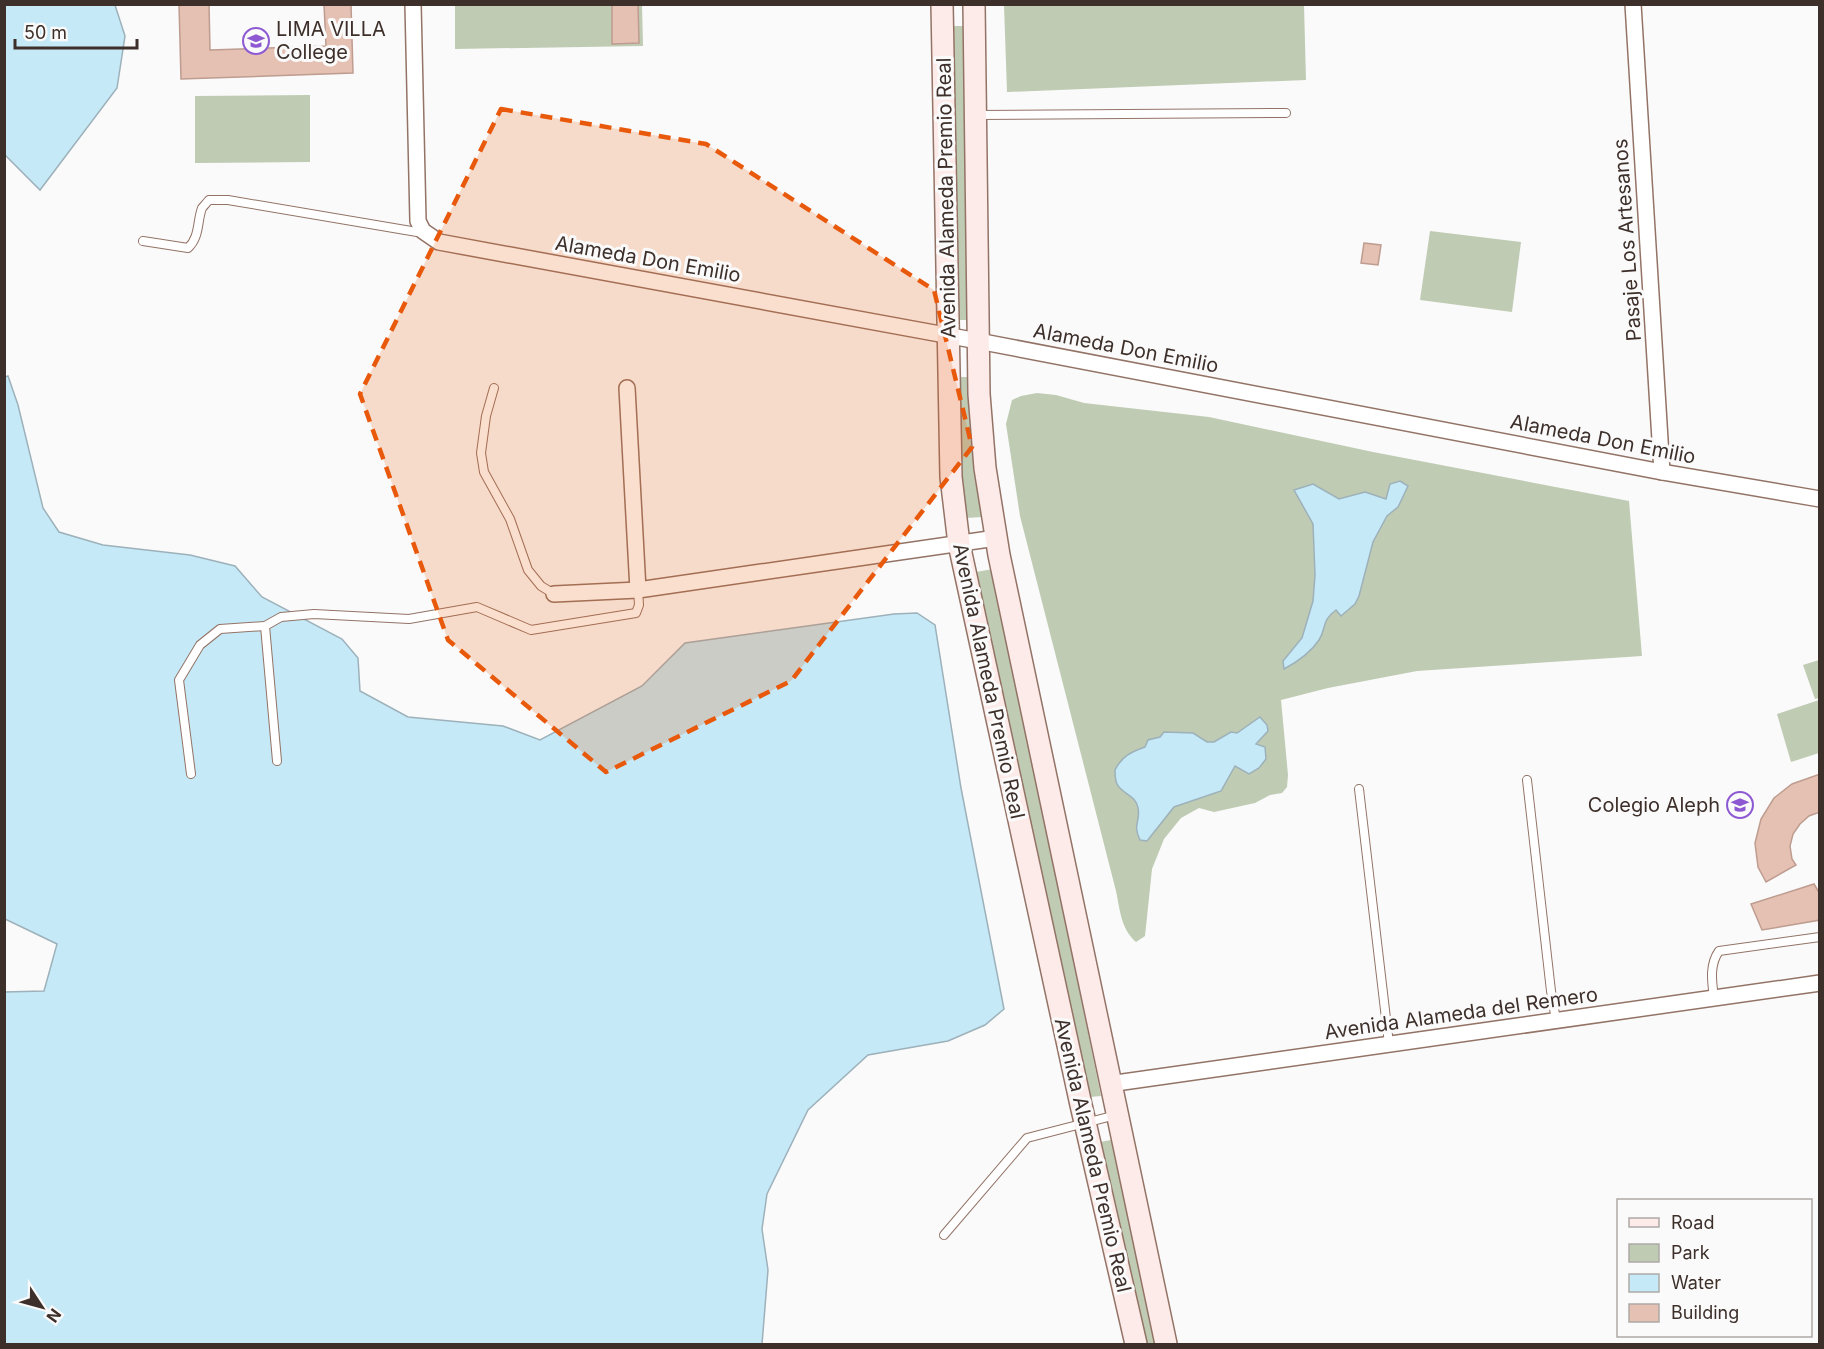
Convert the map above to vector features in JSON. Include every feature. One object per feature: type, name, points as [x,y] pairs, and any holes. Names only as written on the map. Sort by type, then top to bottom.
[{"type":"street","points":[[413,4],[417,214],[420,227],[426,234]]},
{"type":"street","name":"Avenida Alameda Premio Real","points":[[942,4],[951,477],[959,544],[1085,1123],[1136,1344]]},
{"type":"street","name":"Avenida Alameda Premio Real","points":[[974,4],[979,394],[985,468],[996,538],[1109,1083],[1166,1344]]},
{"type":"street","name":"Pasaje Los Artesanos","points":[[1633,4],[1662,472]]},
{"type":"street","name":"Alameda Don Emilio","points":[[426,234],[439,242],[978,341],[1662,472],[1820,499]]},
{"type":"street","points":[[627,388],[639,590]]},
{"type":"street","points":[[554,594],[639,590],[996,538]]},
{"type":"street","name":"Avenida Alameda del Remero","points":[[1109,1083],[1820,983]]},
{"type":"lane","points":[[975,115],[1286,112]]},
{"type":"lane","points":[[143,241],[188,248],[197,231],[202,208],[209,200],[228,200],[426,234]]},
{"type":"lane","points":[[494,388],[486,416],[481,453],[484,472],[510,519],[528,570],[541,586],[554,594]]},
{"type":"lane","points":[[190,774],[179,680],[200,645],[220,629],[265,626],[281,617],[314,614],[409,619],[477,607],[531,630],[636,613],[639,605],[639,590]]},
{"type":"lane","points":[[265,626],[277,761]]},
{"type":"lane","points":[[1527,780],[1551,991],[1557,1020]]},
{"type":"lane","points":[[1359,789],[1389,1044]]},
{"type":"lane","points":[[1714,998],[1712,973],[1714,958],[1719,951],[1820,937]]},
{"type":"lane","points":[[945,1235],[1027,1138],[1116,1115]]},
{"type":"highlighted area","points":[[501,109],[706,144],[934,290],[972,447],[791,681],[606,772],[448,640],[360,394]]},
{"type":"green space","points":[[455,5],[642,5],[643,46],[455,49]]},
{"type":"green space","points":[[1004,5],[1304,5],[1306,80],[1007,92]]},
{"type":"green space","points":[[950,26],[965,26],[971,320],[956,320]]},
{"type":"green space","points":[[310,95],[310,162],[195,163],[195,96]]},
{"type":"green space","points":[[1430,231],[1521,242],[1512,312],[1420,300]]},
{"type":"green space","points":[[958,377],[970,377],[982,517],[966,518],[961,469]]},
{"type":"green space","points":[[1037,393],[1056,395],[1084,403],[1209,417],[1373,452],[1629,501],[1642,656],[1417,671],[1328,688],[1281,700],[1288,775],[1287,787],[1282,793],[1270,795],[1255,803],[1214,812],[1199,808],[1181,818],[1164,839],[1152,869],[1145,936],[1136,942],[1127,931],[1122,919],[1020,516],[1006,424],[1012,400]]},
{"type":"green space","points":[[993,569],[1101,1096],[1090,1097],[976,572]]},
{"type":"green space","points":[[1819,660],[1819,698],[1815,699],[1803,665]]},
{"type":"green space","points":[[1819,700],[1819,753],[1791,762],[1777,714]]},
{"type":"green space","points":[[1111,1140],[1156,1344],[1145,1344],[1100,1142]]},
{"type":"water","points":[[4,5],[115,5],[125,36],[117,88],[40,190],[5,155]]},
{"type":"water","points":[[8,376],[18,405],[43,508],[59,532],[103,545],[190,555],[235,566],[262,597],[342,639],[358,658],[360,691],[408,717],[503,726],[540,740],[642,686],[685,643],[894,614],[917,613],[935,625],[961,788],[1004,1009],[985,1025],[948,1041],[868,1055],[808,1110],[767,1194],[762,1229],[768,1270],[762,1344],[5,1344],[4,992],[44,991],[57,944],[5,919],[5,377]]},
{"type":"water","points":[[1400,481],[1408,486],[1398,507],[1387,516],[1373,542],[1355,604],[1341,616],[1336,610],[1331,614],[1316,644],[1284,669],[1283,661],[1302,638],[1313,601],[1315,575],[1313,524],[1294,490],[1313,484],[1339,499],[1365,492],[1386,499],[1390,484]]},
{"type":"water","points":[[1260,717],[1267,725],[1268,731],[1256,744],[1265,747],[1266,759],[1259,768],[1249,774],[1235,766],[1221,791],[1174,807],[1147,841],[1140,840],[1137,830],[1139,812],[1137,804],[1119,787],[1116,781],[1115,770],[1124,758],[1145,747],[1148,740],[1160,737],[1164,732],[1193,733],[1207,742],[1214,742],[1231,732],[1237,733]]},
{"type":"building","points":[[179,4],[209,4],[210,50],[326,46],[324,4],[351,4],[353,73],[181,79]]},
{"type":"building","points":[[612,4],[638,4],[639,43],[612,44]]},
{"type":"building","points":[[1364,243],[1381,245],[1378,265],[1361,263]]},
{"type":"building","points":[[1820,774],[1820,812],[1809,816],[1793,834],[1790,846],[1792,859],[1796,865],[1766,882],[1758,867],[1755,843],[1761,819],[1774,798],[1792,784]]},
{"type":"building","points":[[1814,884],[1820,894],[1820,920],[1762,930],[1751,904]]},
{"type":"place","name":"LIMA VILLA College","points":[[256,41]]},
{"type":"place","name":"Colegio Aleph","points":[[1740,805]]}]
